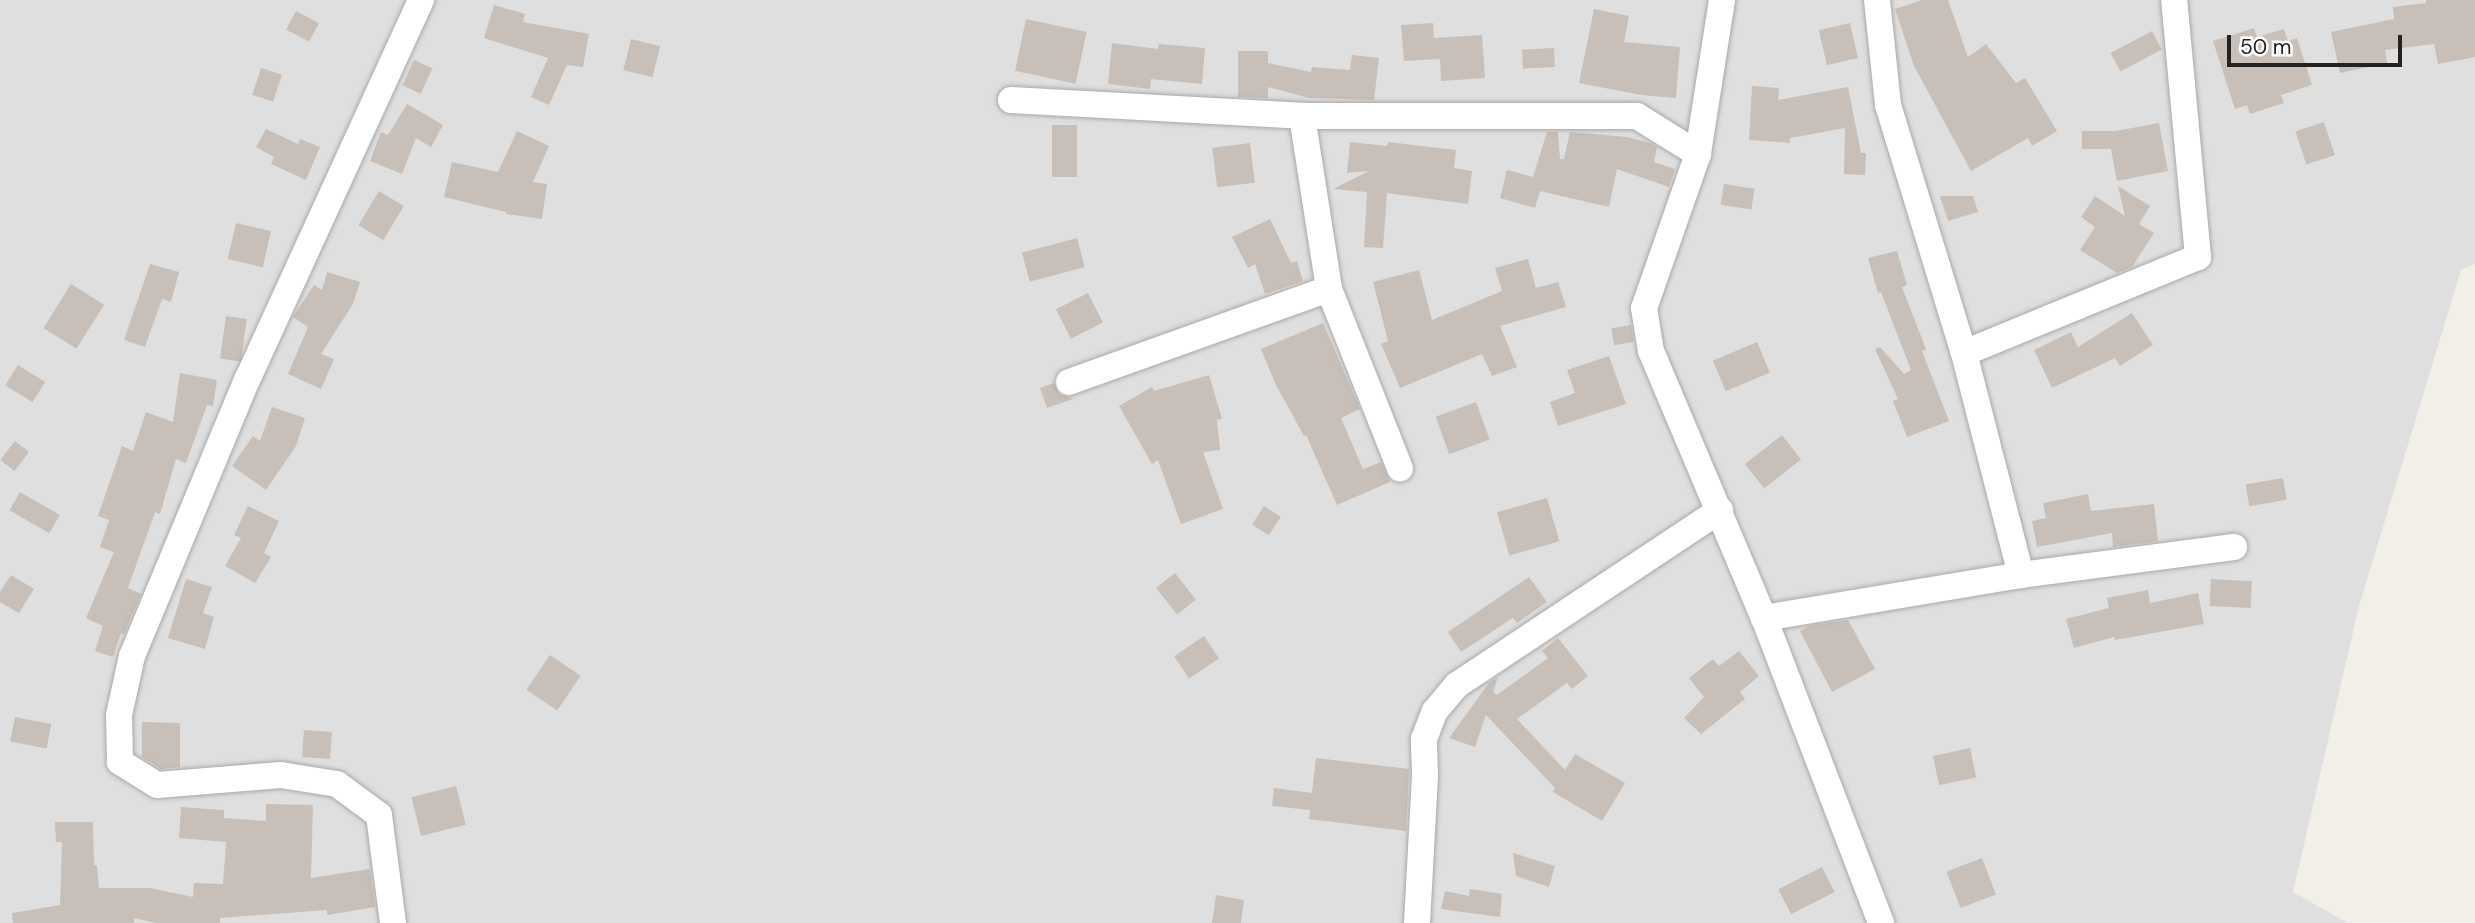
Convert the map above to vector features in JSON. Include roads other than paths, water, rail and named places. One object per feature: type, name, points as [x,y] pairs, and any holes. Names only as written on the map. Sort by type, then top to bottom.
[{"type":"street","points":[[393,923],[379,815],[337,784],[281,775],[156,785],[120,762],[119,715],[132,656],[248,378],[421,0]]},
{"type":"street","points":[[1722,0],[1698,154],[1644,308],[1651,351],[1720,510],[1881,923]]},
{"type":"street","points":[[1877,0],[1888,106],[1964,353],[2021,575]]},
{"type":"street","points":[[1964,353],[2198,257],[2174,0]]},
{"type":"street","points":[[1011,100],[1302,116],[1637,116],[1698,154]]},
{"type":"street","points":[[1302,116],[1329,289],[1400,468]]},
{"type":"street","points":[[1069,382],[1329,289]]},
{"type":"street","points":[[1417,923],[1425,774],[1424,739],[1435,711],[1457,685],[1720,510]]},
{"type":"street","points":[[1763,618],[2021,575],[2234,547]]}]
